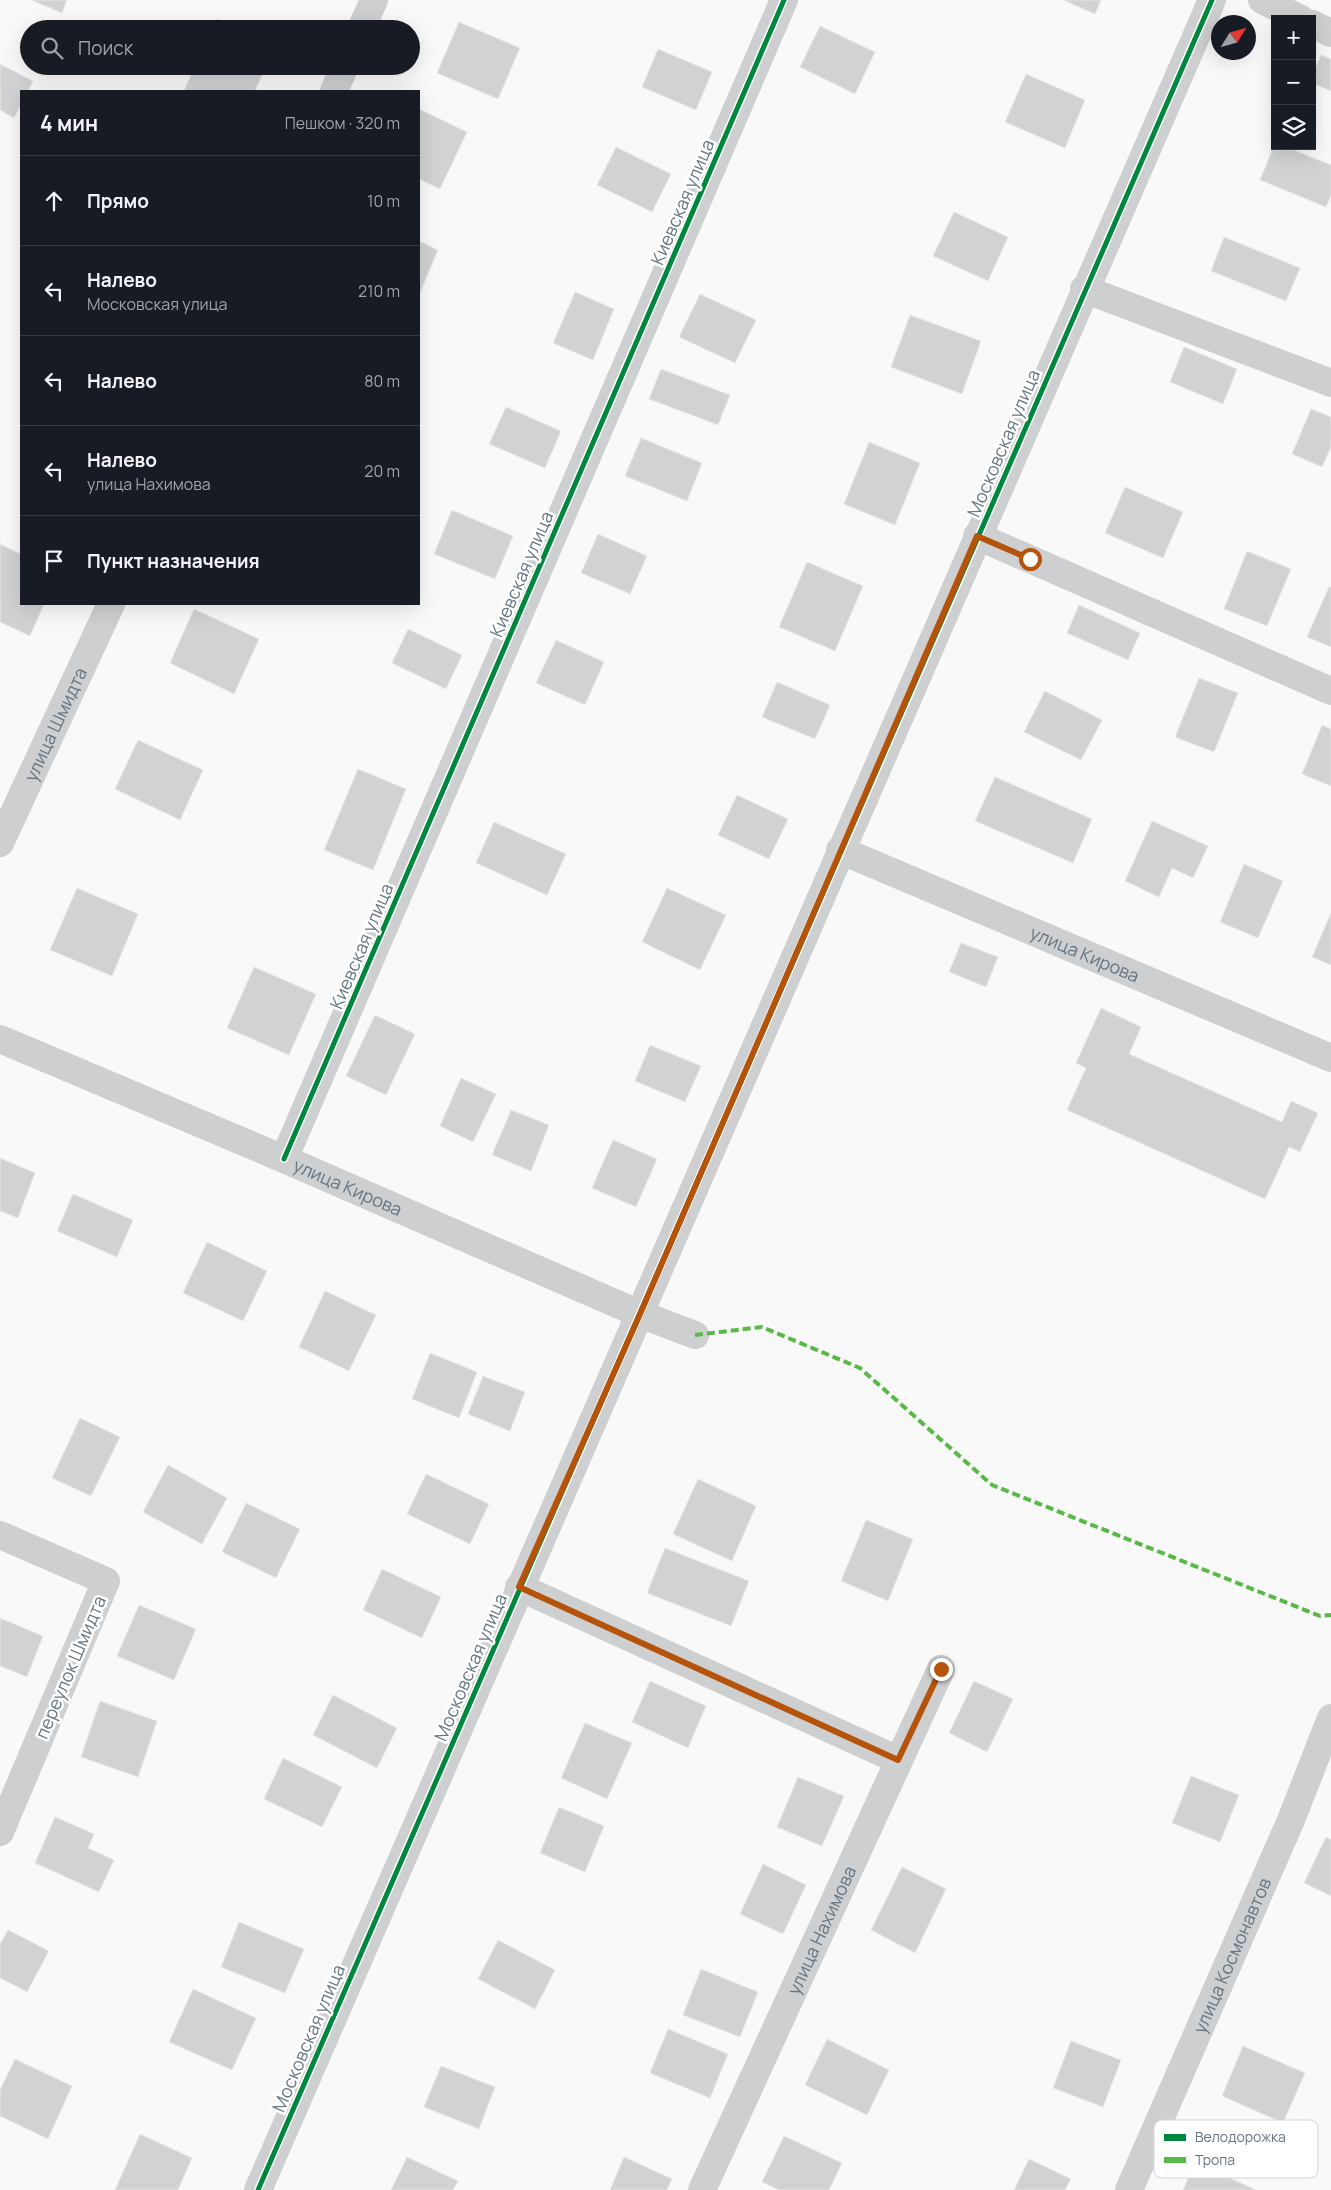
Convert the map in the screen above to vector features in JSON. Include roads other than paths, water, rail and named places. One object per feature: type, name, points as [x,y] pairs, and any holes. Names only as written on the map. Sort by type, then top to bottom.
[{"type":"street","points":[[365,20],[374,0]]},
{"type":"street","name":"Киевская улица","points":[[284,1159],[784,0]]},
{"type":"street","name":"Московская улица","points":[[258,2190],[1084,289],[1212,0]]},
{"type":"street","points":[[1262,0],[1293,15]]},
{"type":"street","points":[[1316,26],[1331,33]]},
{"type":"street","points":[[334,90],[341,75]]},
{"type":"street","points":[[1084,289],[1331,383]]},
{"type":"street","points":[[977,536],[1331,691]]},
{"type":"street","name":"улица Шмидта","points":[[0,843],[111,605]]},
{"type":"street","name":"улица Кирова","points":[[840,850],[1331,1058]]},
{"type":"street","name":"улица Кирова","points":[[0,1039],[284,1159],[640,1314],[695,1335]]},
{"type":"street","name":"переулок Шмидта","points":[[0,1536],[106,1581],[0,1832]]},
{"type":"street","points":[[519,1587],[898,1760]]},
{"type":"street","name":"улица Нахимова","points":[[702,2190],[941,1669]]},
{"type":"street","name":"улица Космонавтов","points":[[1160,2120],[1291,1820],[1331,1718]]},
{"type":"street","name":"улица Космонавтов","points":[[1129,2190],[1154,2133]]}]
